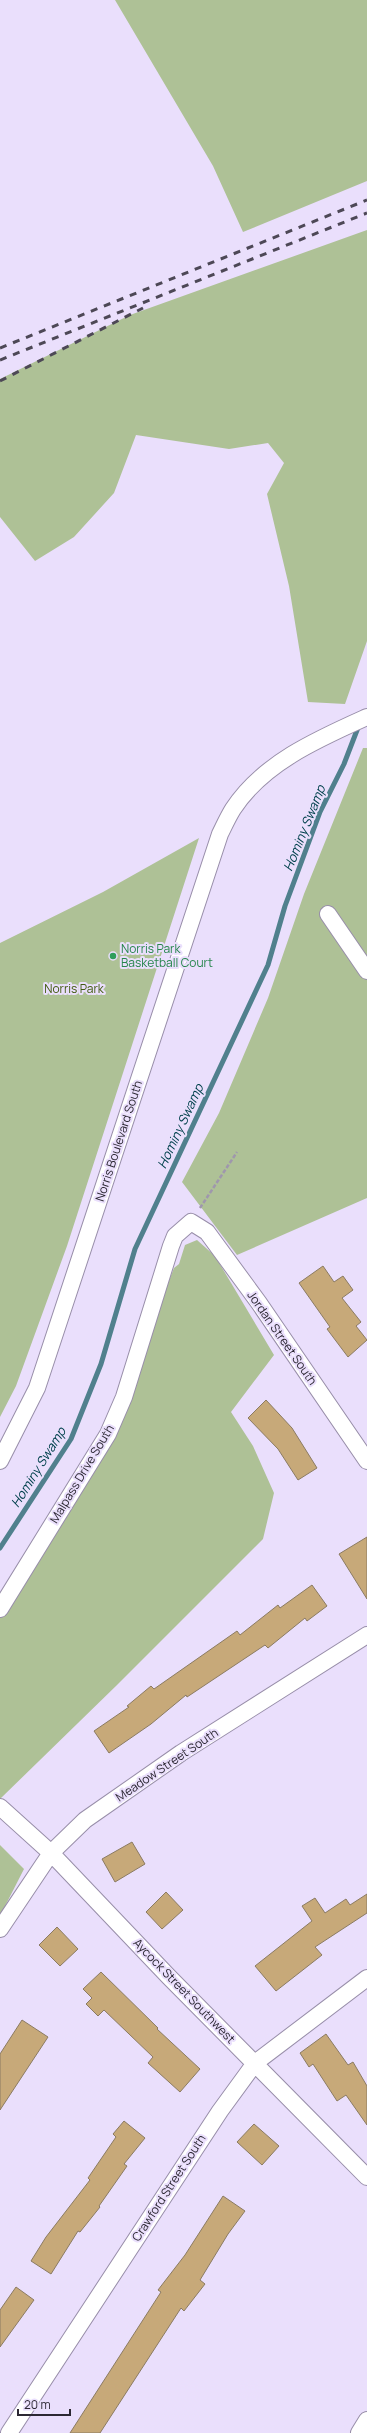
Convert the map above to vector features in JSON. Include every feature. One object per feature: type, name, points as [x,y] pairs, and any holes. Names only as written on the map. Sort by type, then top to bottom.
[{"type":"street","name":"Norris Boulevard South","points":[[0,1462],[37,1388],[220,834],[228,817],[251,787],[275,766],[311,745],[367,717]]},
{"type":"street","points":[[328,914],[367,971]]},
{"type":"street","name":"Jordan Street South","points":[[191,1222],[206,1232],[254,1296],[367,1461]]},
{"type":"street","name":"Malpass Drive South","points":[[0,1609],[108,1434],[124,1397],[171,1246],[175,1236],[191,1222]]},
{"type":"street","name":"Meadow Street South","points":[[0,1929],[52,1854],[86,1820],[175,1758],[367,1635]]},
{"type":"street","name":"Aycock Street Southwest","points":[[0,1807],[52,1854],[169,1977],[367,2177]]},
{"type":"street","name":"Crawford Street South","points":[[9,2433],[220,2111],[255,2063],[367,1978]]},
{"type":"street","points":[[359,2433],[367,2420]]},
{"type":"path","points":[[191,1222],[237,1152]]},
{"type":"green space","points":[[115,0],[367,0],[367,181],[243,232],[213,166]]},
{"type":"green space","points":[[367,230],[367,641],[345,704],[308,702],[289,586],[267,494],[284,463],[268,443],[229,449],[136,435],[114,493],[74,537],[35,561],[0,517],[0,379],[130,315]]},
{"type":"green space","points":[[363,748],[367,748],[367,1198],[237,1255],[182,1182],[219,1113],[268,998],[304,894]]},
{"type":"green space","name":"Norris Park","points":[[199,838],[67,1246],[16,1386],[0,1417],[0,943],[103,892]]},
{"type":"green space","points":[[197,1240],[215,1256],[274,1355],[231,1412],[253,1446],[274,1493],[263,1539],[0,1799],[0,1607],[112,1425],[174,1268],[179,1264],[185,1245]]},
{"type":"green space","points":[[0,1845],[24,1869],[0,1916]]},
{"type":"building","points":[[323,1266],[334,1282],[343,1276],[353,1290],[342,1298],[361,1322],[356,1326],[367,1340],[348,1357],[327,1329],[330,1327],[299,1283]]},
{"type":"building","points":[[266,1400],[292,1428],[317,1468],[298,1480],[278,1449],[248,1418]]},
{"type":"building","points":[[367,1537],[367,1599],[339,1554]]},
{"type":"building","points":[[312,1585],[327,1606],[307,1621],[305,1618],[268,1648],[265,1645],[187,1697],[186,1695],[151,1724],[109,1753],[94,1731],[129,1707],[127,1706],[151,1686],[154,1689],[237,1631],[240,1635],[278,1605],[280,1608]]},
{"type":"building","points":[[132,1842],[145,1864],[115,1882],[102,1859]]},
{"type":"building","points":[[166,1892],[183,1910],[162,1929],[146,1912]]},
{"type":"building","points":[[367,1894],[367,1913],[315,1947],[322,1955],[276,1991],[255,1966],[312,1921],[302,1906],[315,1898],[325,1913],[346,1899],[350,1905]]},
{"type":"building","points":[[57,1927],[78,1949],[60,1966],[39,1945]]},
{"type":"building","points":[[101,1972],[158,2028],[157,2029],[200,2069],[180,2092],[148,2063],[153,2057],[104,2010],[98,2016],[86,2004],[92,1998],[83,1989]]},
{"type":"building","points":[[22,2020],[48,2037],[0,2110],[0,2054]]},
{"type":"building","points":[[326,2034],[348,2065],[353,2062],[367,2086],[367,2125],[346,2095],[337,2101],[313,2064],[309,2067],[300,2053]]},
{"type":"building","points":[[124,2121],[145,2138],[124,2164],[127,2166],[99,2206],[100,2207],[80,2232],[78,2231],[51,2274],[31,2261],[46,2237],[90,2180],[88,2178],[116,2137],[113,2134]]},
{"type":"building","points":[[254,2124],[279,2146],[262,2165],[237,2142]]},
{"type":"building","points":[[223,2196],[245,2211],[228,2234],[200,2280],[205,2284],[184,2311],[181,2308],[100,2433],[70,2433],[161,2292],[158,2290],[185,2255]]},
{"type":"building","points":[[16,2287],[34,2300],[0,2347],[0,2310]]},
{"type":"waterway","name":"Hominy Swamp","points":[[0,1548],[71,1439],[101,1364],[135,1249],[268,965],[285,906],[320,812],[344,764],[359,725]]},
{"type":"railway","points":[[0,348],[367,200]]},
{"type":"railway","points":[[0,360],[367,213]]},
{"type":"railway","points":[[0,381],[143,308]]},
{"type":"place","name":"Norris Park Basketball Court","points":[[113,956]]}]
